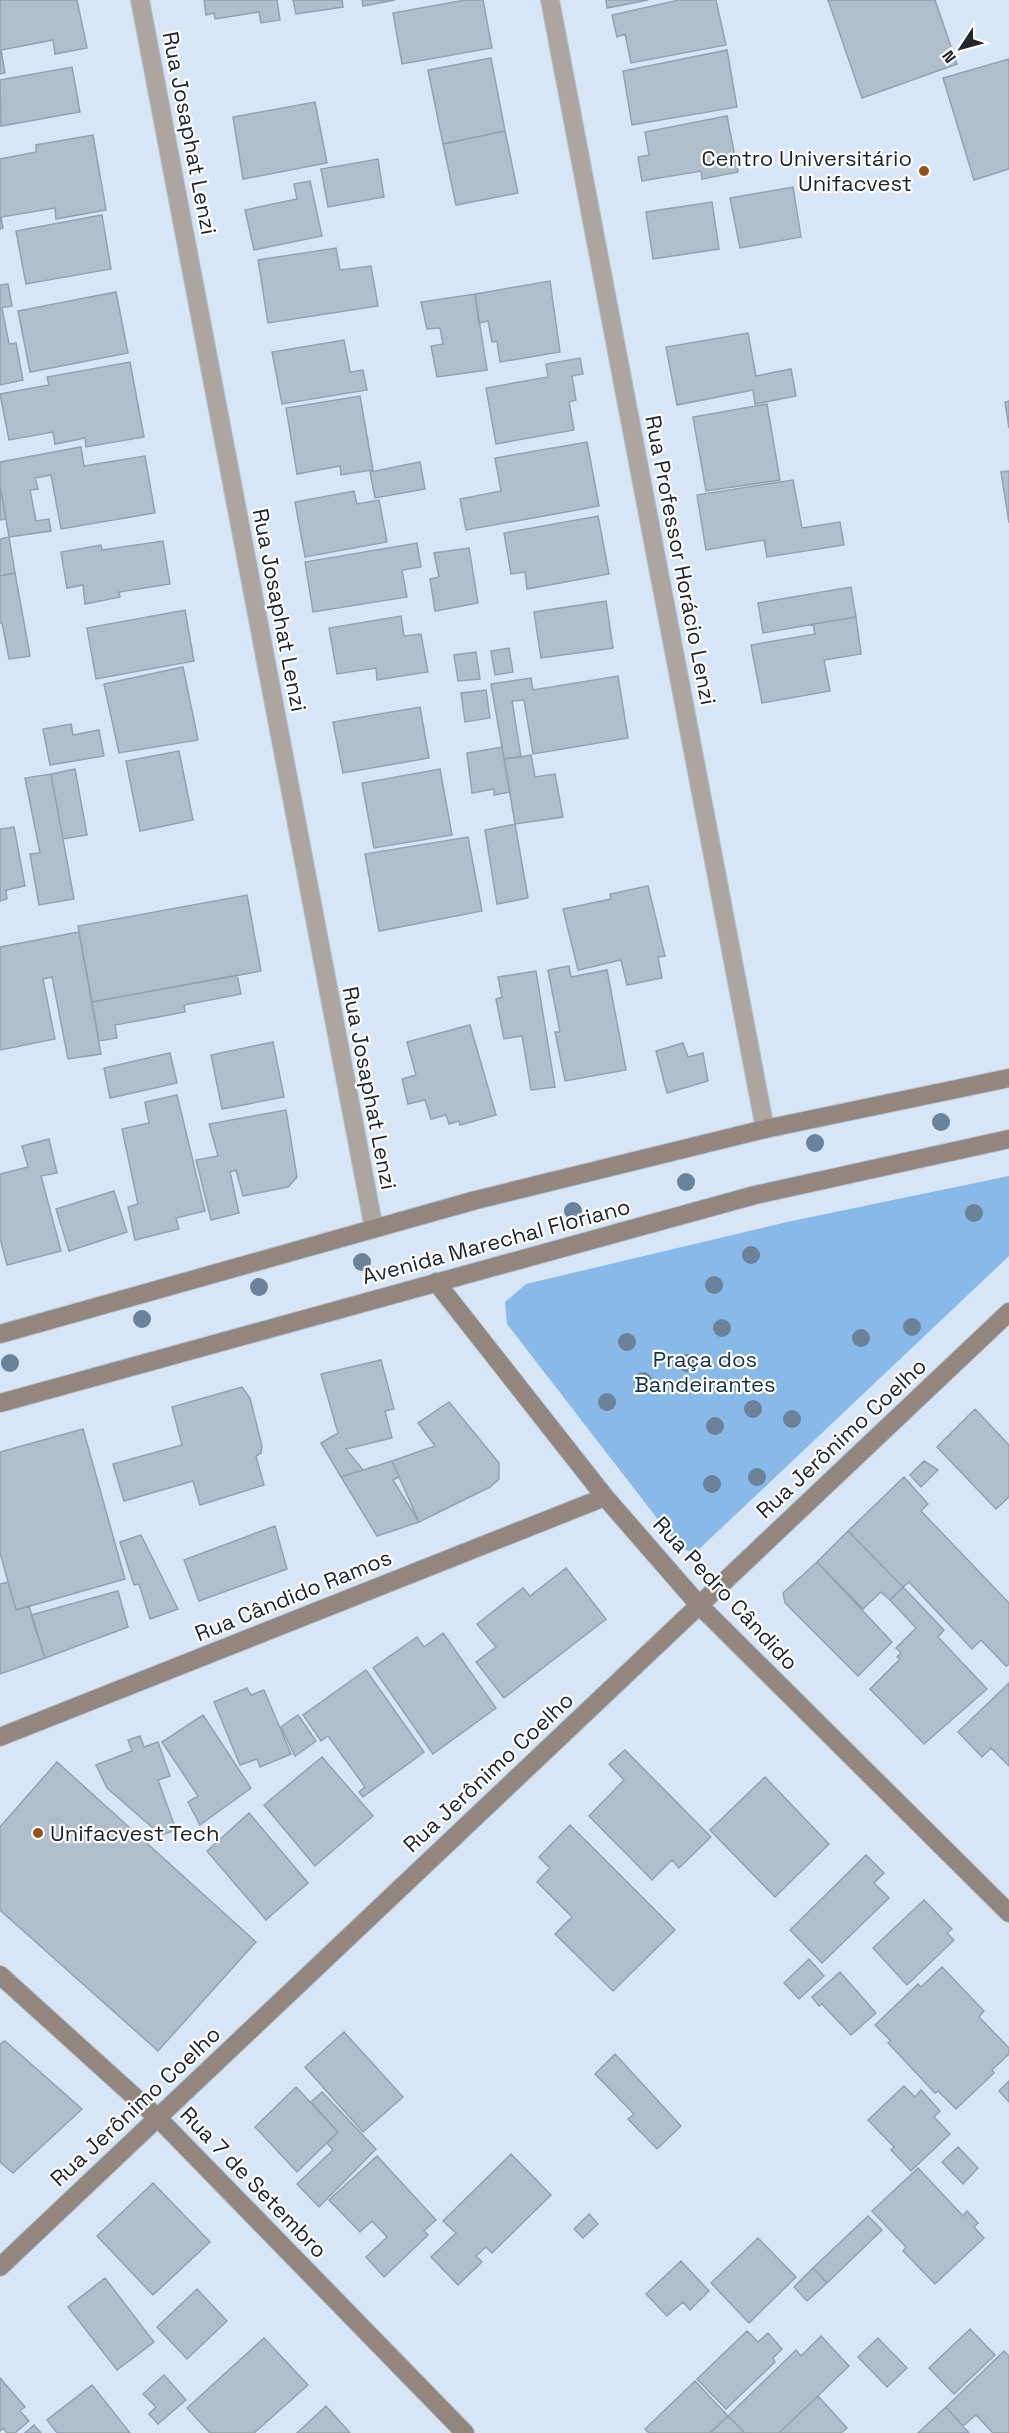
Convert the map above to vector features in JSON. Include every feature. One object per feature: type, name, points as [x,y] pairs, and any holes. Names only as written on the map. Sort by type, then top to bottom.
[{"type":"street","name":"Rua Josaphat Lenzi","points":[[140,0],[374,1229]]},
{"type":"street","name":"Rua Professor Horácio Lenzi","points":[[550,0],[765,1129]]},
{"type":"street","name":"Avenida Marechal Floriano","points":[[0,1334],[476,1200],[765,1129],[1009,1078]]},
{"type":"street","name":"Avenida Marechal Floriano","points":[[0,1403],[755,1195],[1009,1139]]},
{"type":"street","name":"Rua Pedro Cândido","points":[[436,1282],[605,1497],[699,1605],[1009,1913]]},
{"type":"street","name":"Rua Jerônimo Coelho","points":[[0,2267],[1009,1312]]},
{"type":"street","name":"Rua Cândido Ramos","points":[[0,1737],[605,1497]]},
{"type":"street","name":"Rua 7 de Setembro","points":[[0,1975],[158,2118],[465,2433]]},
{"type":"green space","name":"Praça dos Bandeirantes","points":[[1009,1176],[1009,1256],[695,1553],[680,1548],[507,1324],[505,1302],[526,1284],[787,1222]]},
{"type":"building","points":[[0,0],[77,0],[87,48],[55,54],[53,40],[1,50],[5,73],[0,74]]},
{"type":"building","points":[[204,0],[277,0],[280,20],[261,23],[259,12],[215,19],[214,13],[206,15]]},
{"type":"building","points":[[293,0],[342,0],[343,7],[296,14]]},
{"type":"building","points":[[362,0],[395,0],[363,6]]},
{"type":"building","points":[[465,0],[483,0],[492,48],[402,64],[393,13]]},
{"type":"building","points":[[606,0],[648,0],[607,8]]},
{"type":"building","points":[[679,0],[716,0],[726,45],[631,63],[625,34],[617,37],[612,15]]},
{"type":"building","points":[[828,0],[935,0],[957,64],[862,98]]},
{"type":"building","points":[[727,50],[737,107],[632,125],[623,71]]},
{"type":"building","points":[[491,58],[505,131],[443,144],[428,70]]},
{"type":"building","points":[[1009,59],[1009,169],[974,180],[943,78]]},
{"type":"building","points":[[72,67],[80,112],[1,126],[0,80]]},
{"type":"building","points":[[315,102],[327,163],[243,179],[233,117]]},
{"type":"building","points":[[727,116],[738,172],[702,179],[701,171],[642,181],[638,157],[649,155],[645,132]]},
{"type":"building","points":[[505,131],[518,193],[456,205],[443,144]]},
{"type":"building","points":[[93,135],[106,210],[56,219],[55,208],[1,217],[3,228],[0,229],[0,159],[36,152],[36,145]]},
{"type":"building","points":[[378,159],[384,197],[328,207],[321,169]]},
{"type":"building","points":[[310,181],[322,236],[254,250],[245,210],[297,199],[294,184]]},
{"type":"building","points":[[793,187],[801,237],[740,248],[730,198]]},
{"type":"building","points":[[712,202],[719,249],[653,259],[646,212]]},
{"type":"building","points":[[102,215],[111,269],[26,284],[16,231]]},
{"type":"building","points":[[336,248],[340,270],[371,266],[378,306],[268,323],[258,260]]},
{"type":"building","points":[[550,281],[560,352],[500,362],[497,341],[492,342],[488,321],[479,323],[475,294]]},
{"type":"building","points":[[8,284],[12,306],[0,308],[0,285]]},
{"type":"building","points":[[116,292],[128,353],[30,372],[18,311]]},
{"type":"building","points":[[475,294],[487,370],[437,377],[431,346],[443,344],[440,328],[427,329],[421,302]]},
{"type":"building","points":[[0,308],[2,308],[9,344],[16,343],[23,380],[0,385]]},
{"type":"building","points":[[748,333],[756,376],[791,369],[796,396],[755,404],[753,390],[677,405],[666,347]]},
{"type":"building","points":[[344,340],[350,372],[363,370],[367,390],[282,404],[272,352]]},
{"type":"building","points":[[580,358],[583,374],[572,376],[576,400],[569,402],[574,430],[496,444],[486,388],[548,377],[546,364]]},
{"type":"building","points":[[130,362],[144,437],[86,447],[85,438],[55,444],[53,432],[9,440],[0,394],[49,385],[47,377]]},
{"type":"building","points":[[360,396],[373,470],[341,475],[340,466],[297,474],[286,408]]},
{"type":"building","points":[[1009,401],[1009,428],[1005,402]]},
{"type":"building","points":[[767,404],[780,480],[706,491],[693,417]]},
{"type":"building","points":[[587,442],[599,506],[466,530],[460,499],[501,491],[495,458]]},
{"type":"building","points":[[81,447],[84,466],[145,456],[155,513],[61,529],[51,475],[35,478],[38,489],[30,490],[36,521],[49,519],[51,531],[9,537],[0,486],[0,462]]},
{"type":"building","points":[[420,462],[425,489],[375,498],[370,472]]},
{"type":"building","points":[[1009,471],[1009,523],[1001,472]]},
{"type":"building","points":[[793,480],[802,528],[840,522],[844,545],[767,557],[764,540],[706,550],[697,495]]},
{"type":"building","points":[[0,486],[6,519],[0,520]]},
{"type":"building","points":[[354,491],[357,504],[379,500],[387,542],[305,557],[295,502]]},
{"type":"building","points":[[598,516],[609,574],[527,589],[525,572],[511,574],[504,533]]},
{"type":"building","points":[[9,537],[15,573],[0,576],[0,539]]},
{"type":"building","points":[[163,541],[170,584],[119,592],[120,597],[85,604],[83,585],[67,588],[61,552],[101,545],[102,550]]},
{"type":"building","points":[[417,543],[421,567],[402,570],[407,597],[313,612],[305,562]]},
{"type":"building","points":[[469,548],[478,603],[435,611],[430,579],[439,577],[434,553]]},
{"type":"building","points":[[15,573],[30,656],[9,659],[2,623],[0,623],[0,576]]},
{"type":"building","points":[[851,587],[856,617],[763,633],[758,603]]},
{"type":"building","points":[[606,601],[613,648],[541,658],[534,612]]},
{"type":"building","points":[[185,610],[194,661],[96,679],[87,628]]},
{"type":"building","points":[[401,616],[404,636],[421,634],[428,672],[377,680],[376,668],[337,674],[329,628]]},
{"type":"building","points":[[856,617],[861,654],[824,660],[830,691],[762,703],[751,645],[815,634],[813,624]]},
{"type":"building","points":[[509,648],[513,672],[495,675],[491,651]]},
{"type":"building","points":[[476,652],[480,679],[458,681],[454,655]]},
{"type":"building","points":[[183,667],[198,740],[119,753],[104,684]]},
{"type":"building","points":[[618,676],[628,738],[533,754],[524,700],[512,701],[521,757],[504,759],[491,684],[531,678],[533,690]]},
{"type":"building","points":[[486,690],[490,718],[465,722],[461,693]]},
{"type":"building","points":[[420,707],[429,758],[343,773],[333,722]]},
{"type":"building","points":[[71,724],[73,735],[99,730],[104,756],[50,765],[43,729]]},
{"type":"building","points":[[502,747],[510,792],[494,795],[494,789],[472,793],[467,753]]},
{"type":"building","points":[[179,751],[193,820],[140,831],[126,761]]},
{"type":"building","points":[[531,755],[535,777],[555,774],[563,817],[515,824],[504,759]]},
{"type":"building","points":[[75,769],[87,835],[63,839],[51,774]]},
{"type":"building","points":[[440,769],[452,835],[374,848],[362,783]]},
{"type":"building","points":[[51,774],[74,899],[39,905],[30,854],[40,853],[25,778]]},
{"type":"building","points":[[515,824],[528,898],[497,904],[485,830]]},
{"type":"building","points":[[14,827],[25,886],[6,890],[7,899],[0,901],[0,829]]},
{"type":"building","points":[[468,837],[482,911],[379,931],[365,854]]},
{"type":"building","points":[[648,886],[665,956],[658,957],[662,978],[627,985],[621,960],[578,970],[563,909],[611,899],[610,894]]},
{"type":"building","points":[[247,895],[261,971],[92,1002],[78,926]]},
{"type":"building","points":[[79,932],[101,1054],[68,1059],[52,977],[43,979],[55,1039],[0,1050],[0,947]]},
{"type":"building","points":[[569,966],[571,977],[607,970],[626,1070],[565,1081],[555,1032],[560,1032],[548,970]]},
{"type":"building","points":[[536,971],[555,1087],[531,1090],[522,1036],[504,1039],[496,999],[502,997],[498,977]]},
{"type":"building","points":[[237,975],[241,994],[184,1005],[185,1012],[115,1025],[117,1038],[99,1041],[92,1002]]},
{"type":"building","points":[[470,1025],[496,1115],[460,1125],[459,1121],[449,1124],[446,1115],[431,1119],[425,1100],[408,1104],[402,1079],[416,1075],[407,1042]]},
{"type":"building","points":[[273,1042],[284,1097],[222,1109],[211,1055]]},
{"type":"building","points":[[683,1043],[688,1057],[703,1053],[708,1081],[667,1093],[656,1051]]},
{"type":"building","points":[[170,1053],[177,1083],[110,1098],[104,1068]]},
{"type":"building","points":[[177,1095],[205,1211],[176,1218],[179,1229],[135,1240],[128,1207],[138,1204],[122,1129],[149,1123],[145,1102]]},
{"type":"building","points":[[286,1110],[297,1177],[288,1187],[243,1196],[236,1170],[230,1172],[239,1213],[211,1220],[196,1160],[218,1156],[209,1124]]},
{"type":"building","points":[[49,1139],[57,1173],[41,1176],[61,1251],[7,1265],[0,1238],[0,1174],[28,1167],[22,1146]]},
{"type":"building","points":[[114,1191],[127,1232],[69,1251],[56,1209]]},
{"type":"building","points":[[381,1360],[394,1409],[385,1411],[392,1438],[346,1449],[363,1470],[341,1477],[321,1443],[338,1433],[321,1374]]},
{"type":"building","points":[[242,1387],[250,1398],[262,1446],[261,1453],[256,1456],[264,1485],[200,1505],[193,1481],[124,1501],[113,1464],[182,1445],[172,1407]]},
{"type":"building","points":[[449,1402],[499,1463],[499,1479],[490,1487],[419,1522],[392,1461],[435,1446],[418,1423]]},
{"type":"building","points":[[975,1409],[1009,1445],[1009,1497],[996,1509],[937,1447]]},
{"type":"building","points":[[83,1429],[125,1579],[16,1610],[0,1553],[0,1452]]},
{"type":"building","points":[[392,1461],[399,1477],[393,1480],[419,1522],[377,1536],[341,1477]]},
{"type":"building","points":[[924,1461],[938,1470],[921,1487],[910,1475]]},
{"type":"building","points":[[904,1477],[928,1504],[921,1511],[1009,1603],[1009,1664],[1006,1666],[981,1640],[972,1649],[909,1582],[903,1587],[848,1531]]},
{"type":"building","points":[[275,1526],[287,1569],[199,1601],[184,1560]]},
{"type":"building","points":[[848,1531],[903,1587],[890,1600],[881,1592],[863,1609],[817,1562]]},
{"type":"building","points":[[141,1535],[178,1609],[150,1619],[139,1584],[134,1585],[120,1542]]},
{"type":"building","points":[[817,1562],[892,1642],[858,1676],[785,1603],[783,1593]]},
{"type":"building","points":[[566,1568],[606,1619],[504,1698],[476,1662],[496,1647],[477,1624],[523,1588],[530,1596]]},
{"type":"building","points":[[8,1582],[16,1610],[29,1606],[45,1658],[0,1674],[0,1584]]},
{"type":"building","points":[[903,1587],[944,1630],[938,1637],[987,1689],[924,1744],[870,1689],[900,1659],[897,1657],[901,1653],[896,1648],[916,1628],[890,1600]]},
{"type":"building","points":[[118,1591],[128,1627],[45,1658],[31,1615]]},
{"type":"building","points":[[443,1633],[496,1708],[433,1754],[373,1668],[417,1637],[424,1647]]},
{"type":"building","points":[[366,1670],[424,1752],[363,1797],[359,1792],[365,1787],[328,1736],[321,1741],[303,1715]]},
{"type":"building","points":[[1009,1683],[1009,1766],[991,1748],[982,1757],[958,1732]]},
{"type":"building","points":[[247,1688],[251,1695],[264,1690],[291,1754],[260,1767],[257,1759],[240,1765],[214,1702]]},
{"type":"building","points":[[203,1715],[251,1788],[200,1825],[188,1802],[198,1796],[162,1742]]},
{"type":"building","points":[[298,1715],[316,1741],[295,1756],[281,1727]]},
{"type":"building","points":[[140,1736],[144,1747],[158,1742],[170,1776],[158,1780],[176,1830],[161,1835],[107,1788],[96,1765],[132,1751],[128,1740]]},
{"type":"building","points":[[625,1750],[711,1837],[679,1868],[672,1860],[652,1880],[589,1816],[624,1780],[609,1764]]},
{"type":"building","points":[[322,1757],[373,1816],[315,1866],[264,1805]]},
{"type":"building","points":[[57,1762],[256,1942],[158,2051],[0,1910],[0,1827]]},
{"type":"building","points":[[765,1777],[829,1844],[775,1897],[710,1830]]},
{"type":"building","points":[[249,1813],[308,1883],[266,1920],[207,1851]]},
{"type":"building","points":[[570,1825],[675,1930],[613,1991],[555,1934],[572,1917],[537,1882],[550,1868],[539,1857]]},
{"type":"building","points":[[866,1855],[884,1873],[874,1883],[889,1898],[822,1963],[790,1930]]},
{"type":"building","points":[[924,1900],[952,1929],[947,1933],[954,1940],[907,1985],[873,1948]]},
{"type":"building","points":[[809,1959],[824,1976],[799,1999],[784,1983]]},
{"type":"building","points":[[942,1967],[984,2011],[979,2017],[1009,2048],[1009,2054],[992,2070],[994,2073],[956,2109],[938,2091],[935,2093],[888,2043],[891,2041],[875,2025],[918,1984],[921,1987]]},
{"type":"building","points":[[840,1972],[876,2013],[851,2035],[822,2004],[819,2006],[812,1997]]},
{"type":"building","points":[[344,2032],[403,2097],[363,2132],[305,2067]]},
{"type":"building","points":[[5,2041],[82,2109],[13,2173],[0,2162],[0,2044]]},
{"type":"building","points":[[615,2054],[681,2126],[657,2149],[628,2119],[634,2114],[595,2074]]},
{"type":"building","points":[[1009,2081],[1009,2102],[999,2091]]},
{"type":"building","points":[[904,2086],[915,2097],[921,2090],[940,2111],[934,2117],[950,2134],[911,2171],[891,2150],[894,2147],[868,2120]]},
{"type":"building","points":[[296,2087],[338,2132],[297,2172],[255,2127]]},
{"type":"building","points":[[322,2092],[376,2149],[319,2207],[297,2184],[333,2150],[327,2143],[338,2132],[311,2102]]},
{"type":"building","points":[[958,2147],[978,2168],[963,2184],[942,2162]]},
{"type":"building","points":[[511,2154],[551,2195],[492,2253],[486,2247],[476,2256],[482,2262],[458,2285],[431,2257],[456,2233],[443,2221]]},
{"type":"building","points":[[377,2156],[436,2220],[424,2231],[428,2235],[384,2277],[366,2257],[387,2237],[372,2221],[360,2232],[329,2200]]},
{"type":"building","points":[[918,2168],[963,2216],[967,2211],[978,2223],[974,2227],[984,2238],[935,2284],[903,2251],[906,2247],[872,2211]]},
{"type":"building","points":[[153,2183],[210,2242],[153,2295],[97,2236]]},
{"type":"building","points":[[589,2214],[598,2224],[583,2238],[574,2229]]},
{"type":"building","points":[[868,2216],[882,2230],[827,2283],[813,2268]]},
{"type":"building","points":[[758,2238],[796,2277],[749,2323],[711,2283]]},
{"type":"building","points":[[681,2261],[709,2291],[690,2310],[683,2302],[667,2316],[646,2294]]},
{"type":"building","points":[[813,2268],[827,2283],[807,2301],[794,2287]]},
{"type":"building","points":[[105,2278],[154,2342],[117,2370],[68,2307]]},
{"type":"building","points":[[197,2289],[227,2321],[187,2359],[157,2327]]},
{"type":"building","points":[[970,2329],[995,2355],[954,2394],[929,2368]]},
{"type":"building","points":[[747,2331],[758,2342],[768,2333],[782,2349],[773,2358],[775,2362],[726,2409],[697,2379]]},
{"type":"building","points":[[821,2336],[849,2366],[779,2433],[745,2433],[728,2416],[796,2350],[801,2356]]},
{"type":"building","points":[[264,2338],[308,2385],[254,2433],[210,2433],[187,2408]]},
{"type":"building","points":[[878,2338],[907,2368],[887,2387],[858,2357]]},
{"type":"building","points":[[1004,2351],[1009,2356],[1009,2433],[993,2433],[976,2415],[963,2426],[946,2407]]},
{"type":"building","points":[[164,2375],[186,2400],[158,2424],[149,2414],[156,2407],[143,2394]]},
{"type":"building","points":[[0,2378],[25,2407],[20,2411],[29,2421],[15,2433],[7,2433],[3,2428],[0,2431]]},
{"type":"building","points":[[695,2381],[728,2416],[710,2433],[649,2433],[645,2429]]},
{"type":"building","points":[[92,2385],[130,2433],[57,2433],[47,2420]]},
{"type":"building","points":[[818,2396],[847,2428],[841,2433],[779,2433]]},
{"type":"building","points":[[326,2406],[350,2433],[297,2433]]},
{"type":"building","points":[[946,2407],[969,2433],[918,2433]]},
{"type":"building","points":[[728,2416],[745,2433],[710,2433]]},
{"type":"building","points":[[34,2425],[41,2433],[25,2433]]},
{"type":"place","name":"Centro Universitário Unifacvest","points":[[924,171]]},
{"type":"place","name":"Unifacvest Tech","points":[[38,1833]]}]
